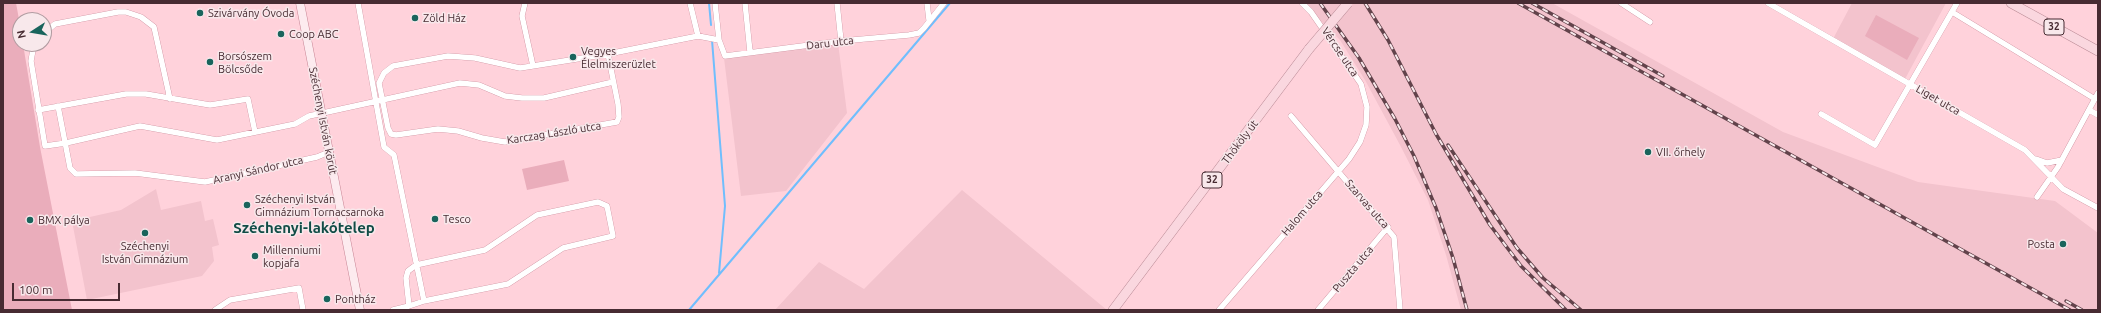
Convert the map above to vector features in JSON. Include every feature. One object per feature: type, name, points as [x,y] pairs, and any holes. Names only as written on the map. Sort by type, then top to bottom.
[{"type":"main road","name":"Thököly út","points":[[1113,310],[1309,49],[1348,3]]},
{"type":"main road","name":"32","points":[[2011,3],[2098,51]]},
{"type":"street","name":"Széchenyi István körút","points":[[300,3],[360,310]]},
{"type":"street","points":[[358,3],[384,147],[394,155],[424,300]]},
{"type":"street","points":[[525,3],[522,16],[533,66]]},
{"type":"street","points":[[690,3],[698,36],[709,40],[719,40],[716,3]]},
{"type":"street","points":[[744,3],[750,52]]},
{"type":"street","points":[[837,3],[841,41]]},
{"type":"street","points":[[927,3],[929,20]]},
{"type":"street","name":"Daru utca","points":[[719,40],[725,56],[841,41],[909,35],[919,33],[944,3]]},
{"type":"street","name":"Vércse utca","points":[[1302,3],[1312,12],[1361,84],[1367,107]]},
{"type":"street","points":[[1621,3],[1650,22]]},
{"type":"street","name":"Liget utca","points":[[1768,3],[2025,150],[2036,159],[2063,189],[2098,208]]},
{"type":"street","points":[[1821,114],[1875,145],[1957,3]]},
{"type":"street","points":[[52,26],[55,24],[118,12],[126,12],[141,17],[154,27],[170,99]]},
{"type":"street","points":[[1952,12],[2095,98]]},
{"type":"street","name":"Karczag László utca","points":[[608,54],[618,104],[619,117],[617,122],[506,142],[482,138],[458,131],[438,129],[407,134],[391,134],[388,128],[379,83],[384,73],[393,66],[418,60],[448,56],[475,58],[520,68],[608,54],[698,36]]},
{"type":"street","points":[[32,52],[30,60],[45,146],[66,143],[140,126],[216,140],[294,124],[309,116],[460,83],[479,85],[506,96],[544,98],[613,82]]},
{"type":"street","points":[[2037,197],[2062,160],[2098,93]]},
{"type":"street","points":[[38,110],[126,94],[146,94],[210,105],[248,99],[255,132]]},
{"type":"street","name":"Aranyi Sándor utca","points":[[58,106],[70,168],[76,174],[135,173],[205,182],[317,157],[329,152]]},
{"type":"street","name":"Halom utca","points":[[1219,310],[1349,159],[1360,142],[1366,125],[1367,107]]},
{"type":"street","points":[[2089,110],[2098,115]]},
{"type":"street","name":"Szarvas utca","points":[[1291,116],[1388,228],[1394,237],[1400,310]]},
{"type":"street","points":[[2036,159],[2047,163],[2062,160]]},
{"type":"street","points":[[394,310],[409,306],[424,300],[508,284],[563,248],[613,236],[607,206],[598,202],[537,215],[485,250],[416,265],[408,271],[406,278],[409,306]]},
{"type":"street","name":"Puszta utca","points":[[1318,310],[1388,228]]},
{"type":"street","points":[[214,310],[230,300],[299,288],[303,310]]},
{"type":"shaded area","points":[[3,3],[16,3],[18,12],[12,12],[12,52],[24,52],[40,147],[72,310],[3,310]]},
{"type":"shaded area","points":[[1303,3],[1552,3],[1783,132],[1918,182],[2055,201],[2098,233],[2098,310],[1461,310],[1446,255],[1428,200],[1400,145],[1365,80],[1340,40]]},
{"type":"shaded area","points":[[1852,3],[1946,3],[1905,79],[1833,39]]},
{"type":"shaded area","points":[[1876,15],[1919,38],[1907,60],[1865,36]]},
{"type":"shaded area","points":[[838,43],[847,113],[786,191],[741,196],[724,58]]},
{"type":"shaded area","points":[[564,160],[569,181],[527,190],[522,169]]},
{"type":"shaded area","name":"Széchenyi István Gimnázium","points":[[156,189],[161,210],[201,201],[205,221],[213,219],[219,245],[212,247],[214,261],[202,276],[87,300],[72,221],[121,210]]},
{"type":"shaded area","points":[[962,190],[1107,310],[775,310],[819,262],[864,289]]},
{"type":"waterway","points":[[709,3],[711,25]]},
{"type":"waterway","points":[[689,310],[950,3]]},
{"type":"waterway","points":[[712,40],[725,206],[719,273]]},
{"type":"railway","points":[[1320,3],[1359,58],[1395,119],[1414,156],[1436,208],[1453,258],[1467,310]]},
{"type":"railway","points":[[1365,3],[1388,40],[1436,134],[1490,225],[1521,266],[1566,310]]},
{"type":"railway","points":[[1518,3],[2070,310]]},
{"type":"railway","points":[[1532,3],[1663,76]]},
{"type":"railway","points":[[1448,145],[1517,248],[1543,278],[1581,310]]},
{"type":"railway","points":[[2066,301],[2082,310]]},
{"type":"place","name":"Szivárvány Óvoda","points":[[200,13]]},
{"type":"place","name":"Zöld Ház","points":[[415,18]]},
{"type":"place","name":"Coop ABC","points":[[281,34]]},
{"type":"place","name":"Vegyes Élelmiszerüzlet","points":[[573,57]]},
{"type":"place","name":"Borsószem Bölcsőde","points":[[210,62]]},
{"type":"place","name":"VII. őrhely","points":[[1648,152]]},
{"type":"place","name":"Széchenyi István Gimnázium Tornacsarnoka","points":[[247,205]]},
{"type":"place","name":"Tesco","points":[[435,219]]},
{"type":"place","name":"BMX pálya","points":[[30,220]]},
{"type":"place","name":"Széchenyi István Gimnázium","points":[[145,233]]},
{"type":"place","name":"Posta","points":[[2063,244]]},
{"type":"place","name":"Millenniumi kopjafa","points":[[255,256]]},
{"type":"place","name":"Pontház","points":[[327,299]]},
{"type":"district","name":"Széchenyi-lakótelep","points":[[304,228]]}]
